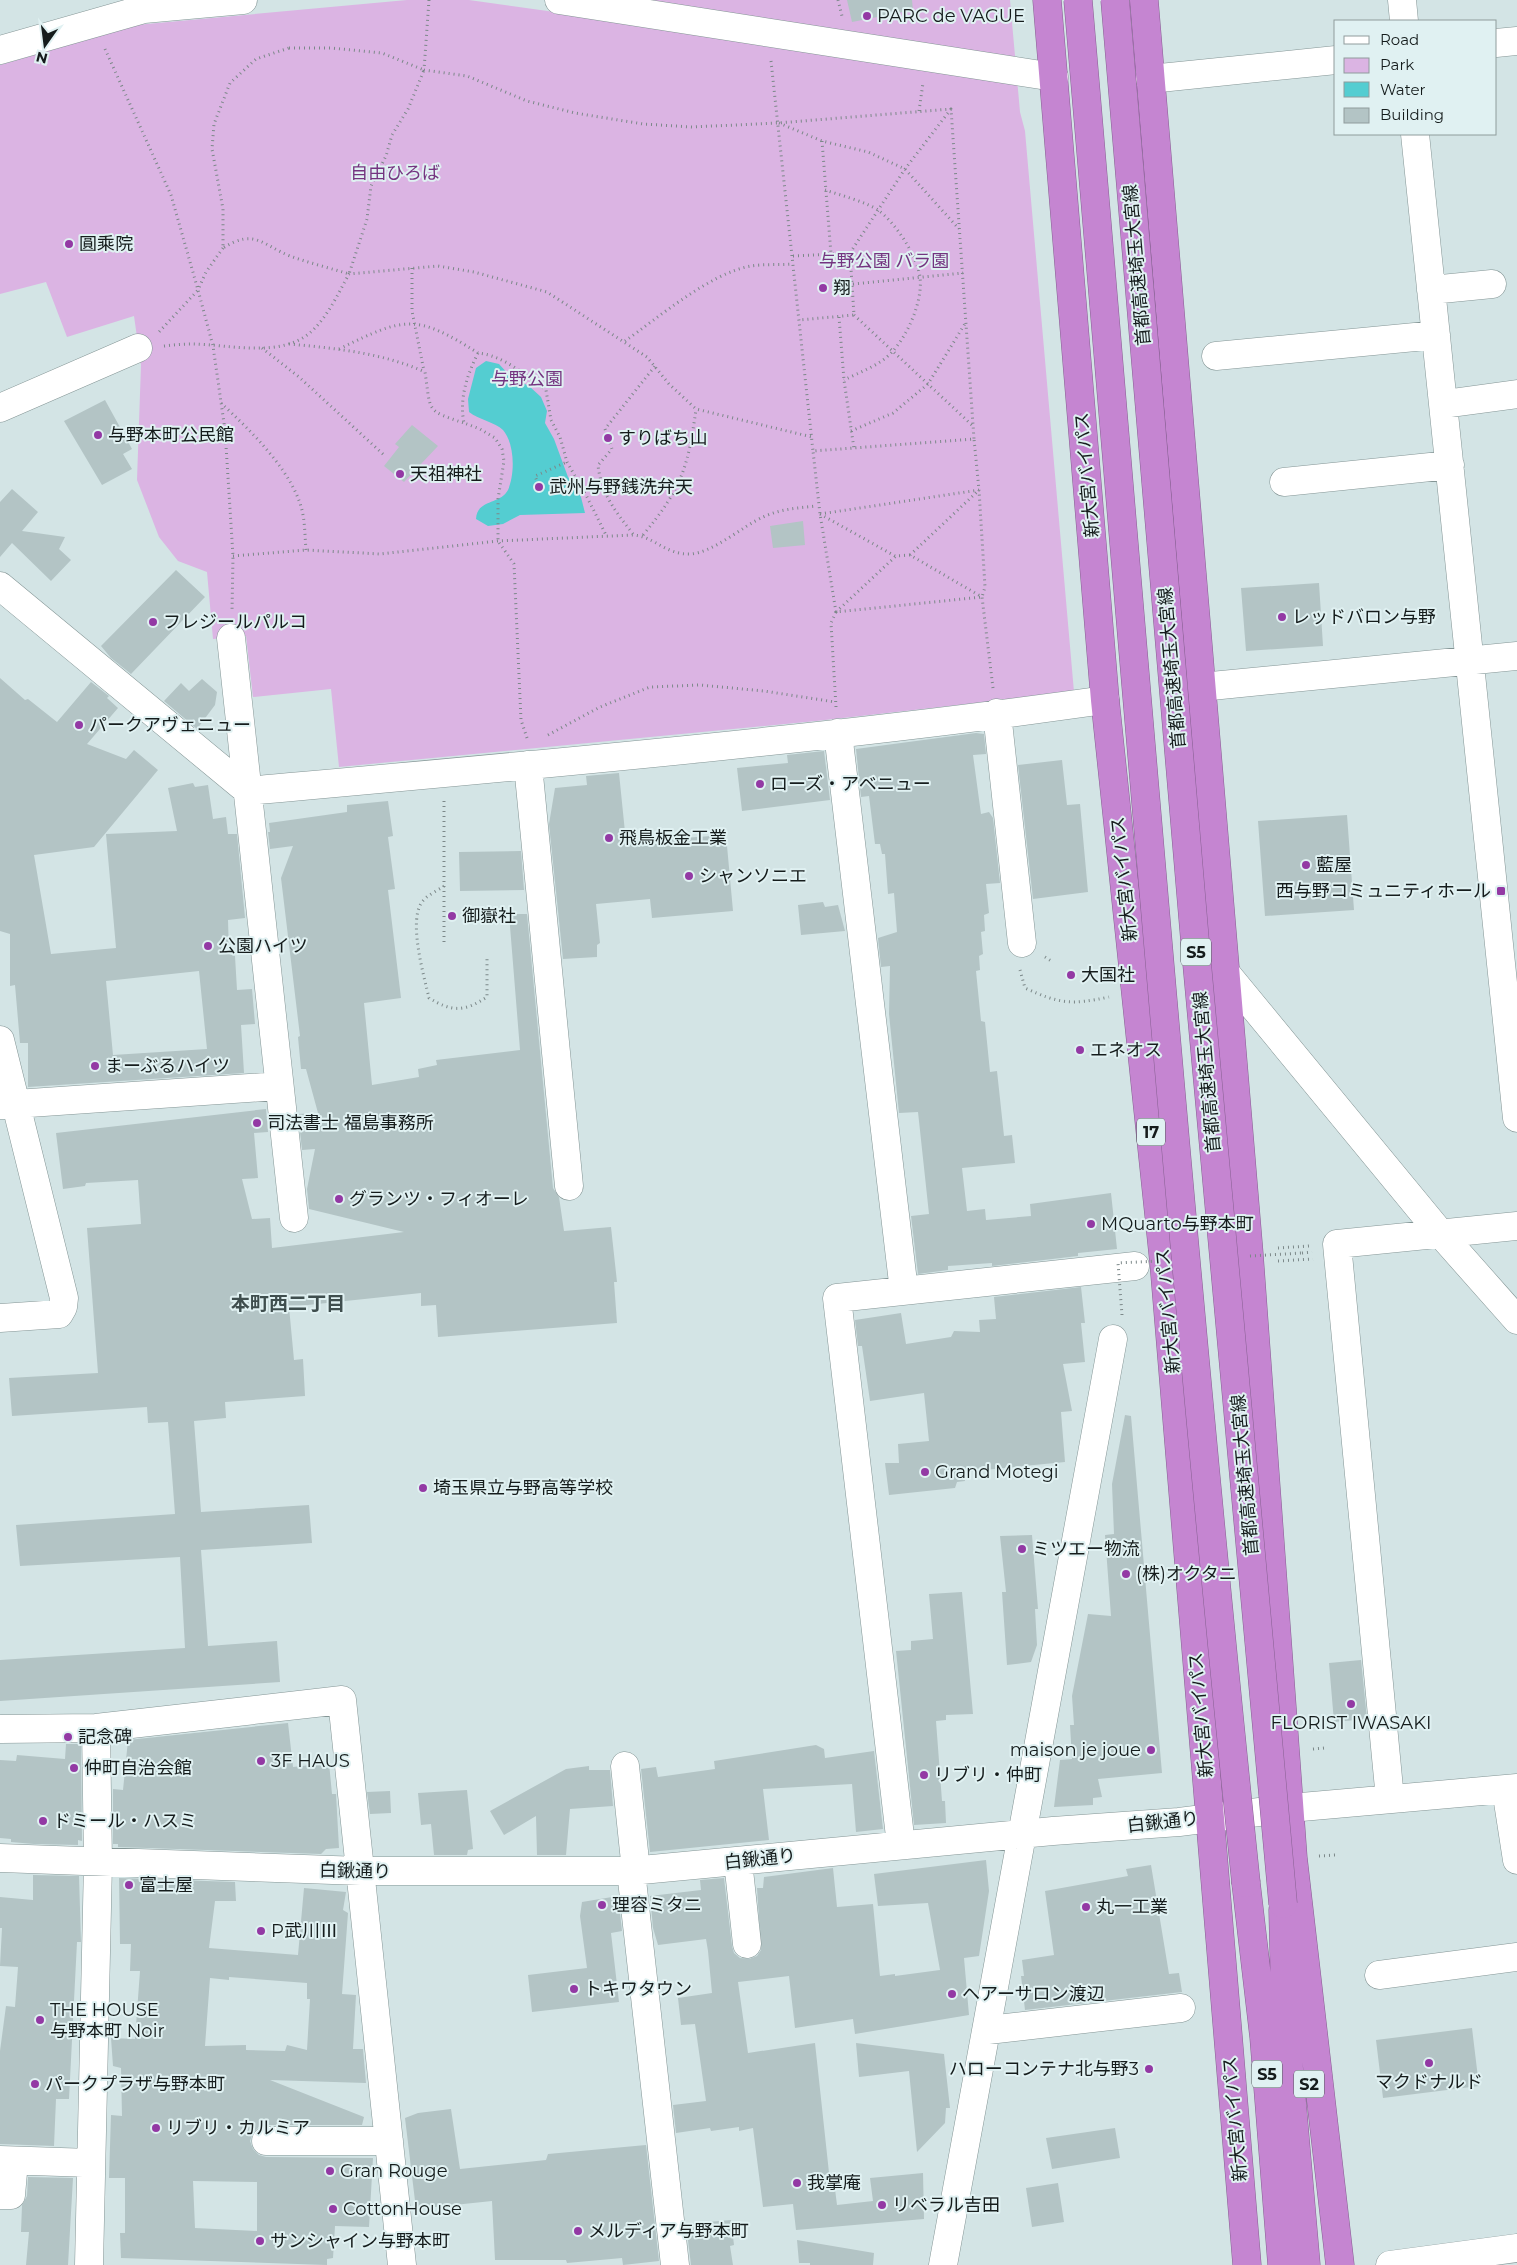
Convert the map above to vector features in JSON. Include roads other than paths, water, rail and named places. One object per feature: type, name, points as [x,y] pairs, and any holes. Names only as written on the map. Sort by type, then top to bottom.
[{"type":"highway","name":"新大宮バイパス","points":[[1048,0],[1106,700],[1164,1263],[1247,2265]]},
{"type":"highway","name":"首都高速埼玉大宮線","points":[[1078,0],[1160,948],[1246,1884]]},
{"type":"highway","name":"首都高速埼玉大宮線","points":[[1115,0],[1194,932],[1283,1904]]},
{"type":"highway","points":[[1144,0],[1249,1254],[1293,1858],[1340,2265]]},
{"type":"highway","points":[[1246,1884],[1250,2096],[1258,2265]]},
{"type":"highway","name":"S5","points":[[1246,1884],[1264,2036],[1282,2265]]},
{"type":"highway","points":[[1283,1904],[1286,2034],[1306,2265]]},
{"type":"highway","name":"S2","points":[[1283,1904],[1311,2095],[1330,2265]]},
{"type":"street","points":[[0,50],[97,22],[143,5],[243,0]]},
{"type":"street","points":[[559,0],[1054,77]]},
{"type":"street","points":[[1402,0],[1404,20]]},
{"type":"street","points":[[1497,44],[1517,41]]},
{"type":"street","points":[[1150,79],[1334,60]]},
{"type":"street","points":[[1415,135],[1517,1118]]},
{"type":"street","points":[[1431,290],[1492,284]]},
{"type":"street","points":[[1216,356],[1436,335]]},
{"type":"street","points":[[0,408],[143,348]]},
{"type":"street","points":[[1444,404],[1517,394]]},
{"type":"street","points":[[1284,482],[1450,465]]},
{"type":"street","points":[[0,586],[248,791],[528,765],[838,733],[1106,700]]},
{"type":"street","points":[[231,638],[294,1218]]},
{"type":"street","points":[[1201,687],[1517,656]]},
{"type":"street","points":[[997,713],[1022,943]]},
{"type":"street","points":[[838,733],[904,1291]]},
{"type":"street","points":[[528,765],[569,1186]]},
{"type":"street","points":[[1225,972],[1440,1233],[1517,1320]]},
{"type":"street","points":[[0,1040],[8,1104],[64,1298],[63,1307],[59,1314],[0,1318]]},
{"type":"street","points":[[8,1104],[279,1086]]},
{"type":"street","points":[[1390,1799],[1337,1244],[1517,1226]]},
{"type":"street","points":[[901,1845],[837,1298],[1126,1264]]},
{"type":"street","points":[[944,2265],[1022,1834],[1118,1327]]},
{"type":"street","points":[[0,1729],[96,1728],[342,1700],[402,2265]]},
{"type":"street","points":[[89,2265],[98,1863],[96,1728]]},
{"type":"street","points":[[625,1766],[635,1862],[631,1871],[675,2265]]},
{"type":"street","points":[[1512,1789],[1517,1860]]},
{"type":"street","name":"白鍬通り","points":[[0,1858],[361,1871],[631,1871],[1022,1834],[1179,1822],[1290,1808],[1512,1789]]},
{"type":"street","points":[[738,1861],[747,1944]]},
{"type":"street","points":[[1379,1975],[1517,1957]]},
{"type":"street","points":[[988,2030],[1181,2008]]},
{"type":"street","points":[[266,2140],[389,2141]]},
{"type":"street","points":[[0,2195],[11,2195],[7,2161],[91,2163]]},
{"type":"street","points":[[1390,2265],[1517,2248]]},
{"type":"water","points":[[486,361],[499,364],[511,377],[529,386],[541,397],[547,411],[545,423],[554,439],[568,477],[581,497],[585,513],[520,515],[503,524],[488,526],[476,519],[480,508],[500,498],[508,490],[513,468],[510,443],[503,430],[469,412],[468,399],[476,368]]},
{"type":"place","name":"PARC de VAGUE","points":[[867,16]]},
{"type":"place","name":"圓乘院","points":[[69,244]]},
{"type":"place","name":"翔","points":[[823,288]]},
{"type":"place","name":"与野本町公民館","points":[[98,435]]},
{"type":"place","name":"すりばち山","points":[[608,438]]},
{"type":"place","name":"天祖神社","points":[[400,474]]},
{"type":"place","name":"武州与野銭洗弁天","points":[[539,487]]},
{"type":"place","name":"レッドバロン与野","points":[[1282,617]]},
{"type":"place","name":"フレジールパルコ","points":[[153,622]]},
{"type":"place","name":"パークアヴェニュー","points":[[79,725]]},
{"type":"place","name":"ローズ・アベニュー","points":[[760,784]]},
{"type":"place","name":"飛鳥板金工業","points":[[609,838]]},
{"type":"place","name":"藍屋","points":[[1306,865]]},
{"type":"place","name":"シャンソニエ","points":[[689,876]]},
{"type":"place","name":"西与野コミュニティホール","points":[[1501,891]]},
{"type":"place","name":"御嶽社","points":[[452,916]]},
{"type":"place","name":"公園ハイツ","points":[[208,946]]},
{"type":"place","name":"大国社","points":[[1071,975]]},
{"type":"place","name":"エネオス","points":[[1080,1050]]},
{"type":"place","name":"まーぶるハイツ","points":[[95,1066]]},
{"type":"place","name":"司法書士 福島事務所","points":[[257,1123]]},
{"type":"place","name":"グランツ・フィオーレ","points":[[339,1199]]},
{"type":"place","name":"MQuarto与野本町","points":[[1091,1224]]},
{"type":"place","name":"Grand Motegi","points":[[925,1472]]},
{"type":"place","name":"埼玉県立与野高等学校","points":[[423,1488]]},
{"type":"place","name":"ミツエー物流","points":[[1022,1549]]},
{"type":"place","name":"(株)オクタニ","points":[[1126,1574]]},
{"type":"place","name":"FLORIST IWASAKI","points":[[1351,1704]]},
{"type":"place","name":"記念碑","points":[[68,1737]]},
{"type":"place","name":"maison je joue","points":[[1151,1750]]},
{"type":"place","name":"3F HAUS","points":[[261,1761]]},
{"type":"place","name":"仲町自治会館","points":[[74,1768]]},
{"type":"place","name":"リブリ・仲町","points":[[924,1775]]},
{"type":"place","name":"ドミール・ハスミ","points":[[43,1821]]},
{"type":"place","name":"富士屋","points":[[129,1885]]},
{"type":"place","name":"理容ミタニ","points":[[602,1905]]},
{"type":"place","name":"丸一工業","points":[[1086,1907]]},
{"type":"place","name":"P武川Ⅲ","points":[[261,1931]]},
{"type":"place","name":"トキワタウン","points":[[574,1989]]},
{"type":"place","name":"ヘアーサロン渡辺","points":[[952,1994]]},
{"type":"place","name":"THE HOUSE 与野本町 Noir","points":[[40,2020]]},
{"type":"place","name":"マクドナルド","points":[[1429,2063]]},
{"type":"place","name":"ハローコンテナ北与野3","points":[[1149,2069]]},
{"type":"place","name":"パークプラザ与野本町","points":[[35,2084]]},
{"type":"place","name":"リブリ・カルミア","points":[[156,2128]]},
{"type":"place","name":"Gran Rouge","points":[[330,2171]]},
{"type":"place","name":"我掌庵","points":[[797,2183]]},
{"type":"place","name":"リベラル吉田","points":[[882,2205]]},
{"type":"place","name":"CottonHouse","points":[[333,2209]]},
{"type":"place","name":"メルディア与野本町","points":[[578,2231]]},
{"type":"place","name":"サンシャイン与野本町","points":[[260,2241]]},
{"type":"district","name":"本町西二丁目","points":[[288,1303]]},
{"type":"park label","name":"自由ひろば","points":[[395,173]]},
{"type":"park label","name":"与野公園 バラ園","points":[[884,261]]},
{"type":"park label","name":"与野公園","points":[[527,379]]}]
